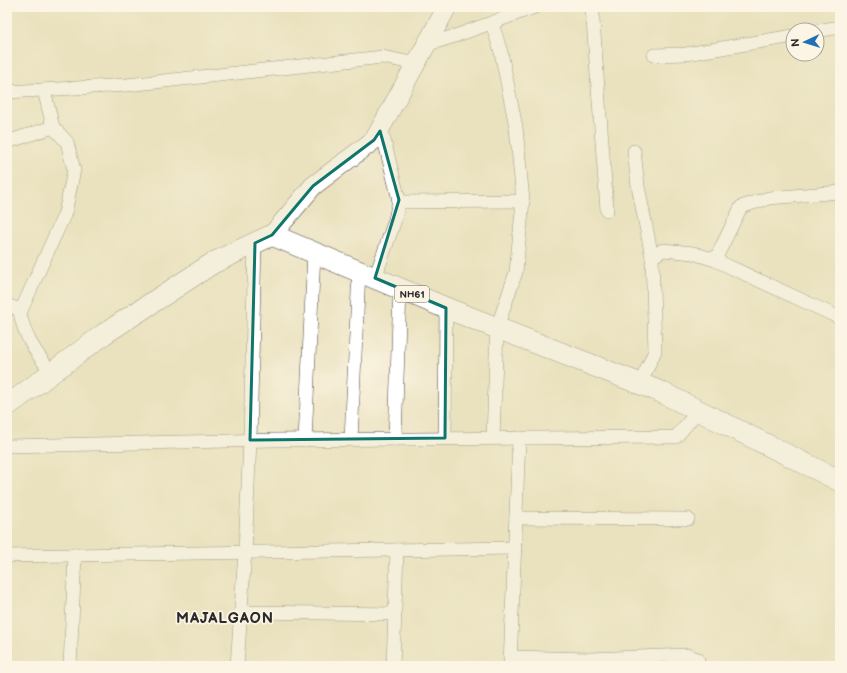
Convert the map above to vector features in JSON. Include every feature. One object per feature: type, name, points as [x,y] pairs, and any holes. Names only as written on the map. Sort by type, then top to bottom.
[{"type":"main road","name":"NH61","points":[[263,239],[314,253],[446,308],[661,392],[840,481]]},
{"type":"main road","points":[[7,406],[104,334],[212,263],[263,239]]},
{"type":"street","points":[[237,666],[263,239],[313,186],[374,140],[447,7]]},
{"type":"street","points":[[426,45],[535,7]]},
{"type":"street","points":[[592,7],[607,210]]},
{"type":"street","points":[[492,23],[501,52],[516,127],[523,201],[516,272],[497,328],[493,438]]},
{"type":"street","points":[[825,30],[840,27]]},
{"type":"street","points":[[654,55],[686,54],[785,37]]},
{"type":"street","points":[[7,92],[127,85],[383,57],[416,64]]},
{"type":"street","points":[[44,90],[53,127],[67,142],[74,170],[65,213],[20,314],[22,328],[34,351],[52,373]]},
{"type":"street","points":[[7,142],[53,127]]},
{"type":"street","points":[[351,439],[367,275],[395,220],[399,200],[384,140],[380,131]]},
{"type":"street","points":[[634,151],[638,186],[652,257],[655,351],[640,384]]},
{"type":"street","points":[[715,260],[741,207],[769,198],[840,192]]},
{"type":"street","points":[[398,202],[523,201]]},
{"type":"street","points":[[652,257],[663,250],[693,253],[715,260],[840,318]]},
{"type":"street","points":[[305,440],[314,253]]},
{"type":"street","points":[[395,438],[400,288]]},
{"type":"street","points":[[7,305],[21,310]]},
{"type":"street","points":[[445,438],[446,308]]},
{"type":"street","points":[[7,446],[395,438],[676,437],[698,411]]},
{"type":"street","points":[[519,438],[510,662],[687,655],[698,659]]},
{"type":"street","points":[[516,518],[688,519]]},
{"type":"street","points":[[7,556],[515,548]]},
{"type":"street","points":[[393,666],[397,550]]},
{"type":"street","points":[[70,666],[75,555]]},
{"type":"street","points":[[241,612],[395,614]]},
{"type":"highlighted area","points":[[380,131],[399,200],[375,278],[446,308],[445,438],[250,440],[255,243],[272,235],[313,186],[374,140]]},
{"type":"district","name":"MAJALGAON","points":[[225,618]]}]
